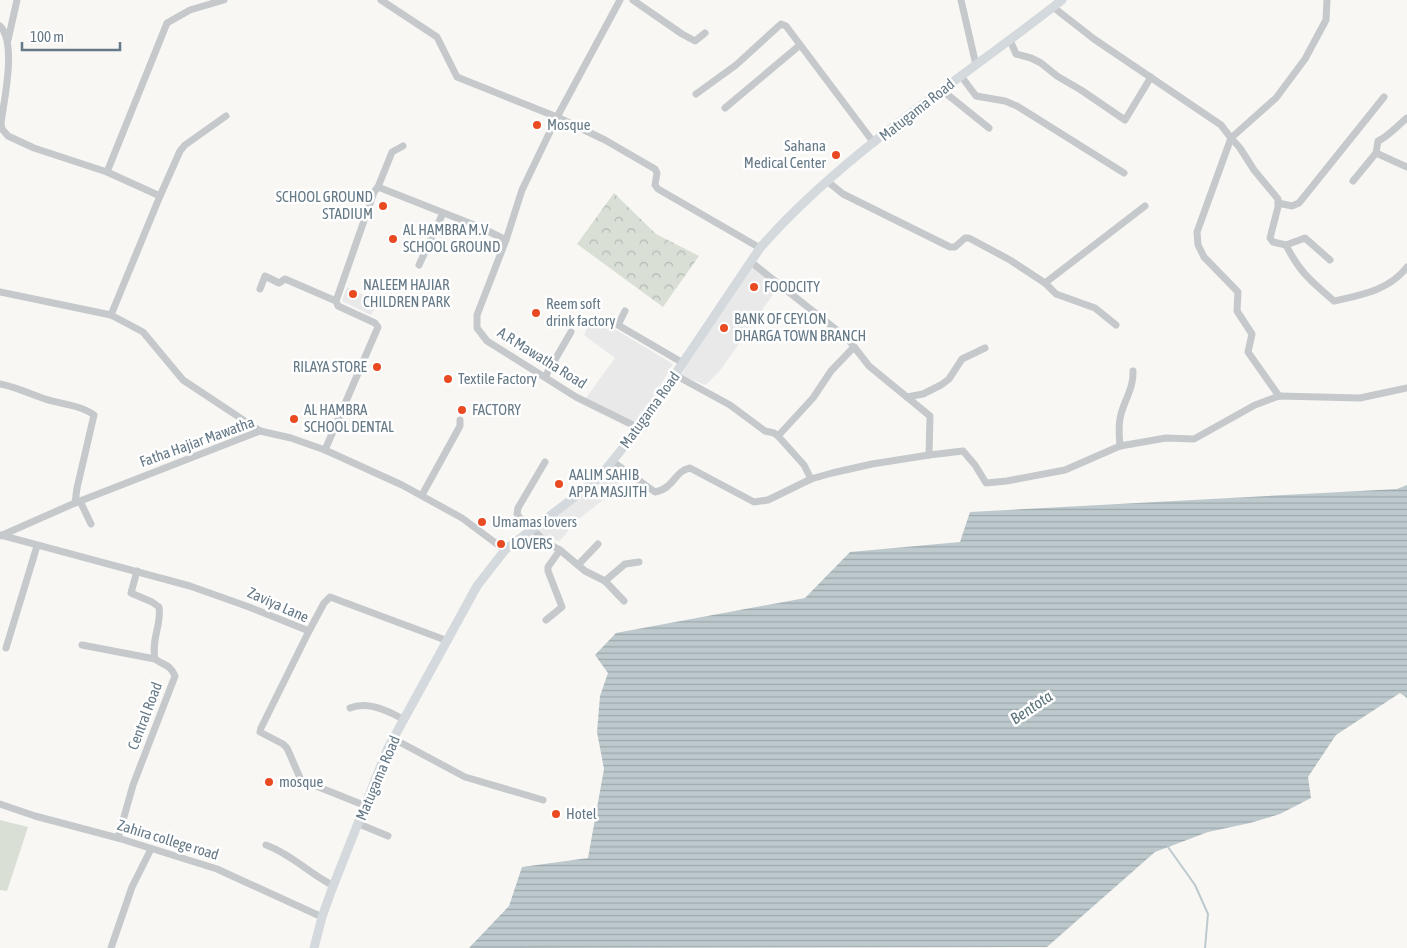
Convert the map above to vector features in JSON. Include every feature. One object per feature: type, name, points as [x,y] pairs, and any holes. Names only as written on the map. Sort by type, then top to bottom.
[{"type":"main road","name":"Matugama Road","points":[[314,948],[322,918],[387,750],[477,586],[505,550],[600,476],[639,428],[760,248],[782,224],[827,181],[874,143],[1062,0]]},
{"type":"street","points":[[17,0],[8,40],[8,64],[1,123],[2,129],[8,136],[34,148],[106,172],[160,196]]},
{"type":"street","points":[[106,172],[166,23],[190,10],[224,0]]},
{"type":"street","points":[[381,0],[437,37],[457,77],[557,117],[605,140],[655,169],[657,173],[655,185],[658,190],[760,248]]},
{"type":"street","name":"A.R Mawatha Road","points":[[620,0],[557,117],[522,190],[506,240],[477,315],[477,328],[487,341],[576,397],[639,428]]},
{"type":"street","points":[[633,0],[682,34],[695,40],[700,38],[705,32]]},
{"type":"street","points":[[961,0],[976,65]]},
{"type":"street","points":[[1279,396],[1248,352],[1252,334],[1236,311],[1238,292],[1204,257],[1198,245],[1197,232],[1231,138],[1276,98],[1305,58],[1326,20],[1327,0]]},
{"type":"street","points":[[1053,7],[1094,39],[1221,125],[1278,199],[1270,238],[1275,244],[1286,245],[1305,238],[1330,260]]},
{"type":"street","points":[[696,94],[736,65],[781,24],[786,26],[874,143]]},
{"type":"street","points":[[0,26],[8,40]]},
{"type":"street","points":[[1010,40],[1016,54],[1031,58],[1040,63],[1125,120],[1151,77]]},
{"type":"street","points":[[726,108],[800,45]]},
{"type":"street","points":[[961,76],[976,96],[1005,101],[1017,106],[1124,174]]},
{"type":"street","points":[[943,91],[989,128]]},
{"type":"street","points":[[1278,203],[1292,206],[1299,203],[1384,97]]},
{"type":"street","points":[[111,315],[180,150],[184,145],[226,116]]},
{"type":"street","points":[[1353,181],[1376,152],[1378,141],[1387,138],[1391,131],[1407,118]]},
{"type":"street","points":[[324,450],[378,327],[375,323],[338,306],[336,300],[374,192],[378,187],[392,152],[403,146]]},
{"type":"street","points":[[1376,152],[1407,168]]},
{"type":"street","points":[[827,181],[843,194],[950,247],[955,247],[965,238],[969,238],[1010,260],[1045,283],[1056,294],[1095,308],[1116,325]]},
{"type":"street","points":[[378,187],[482,228],[506,240]]},
{"type":"street","points":[[1045,283],[1145,206]]},
{"type":"street","points":[[419,265],[443,212]]},
{"type":"street","points":[[1286,245],[1296,265],[1334,301],[1368,294],[1399,278],[1407,267]]},
{"type":"street","points":[[751,262],[848,339],[853,348],[870,366],[930,416],[929,455]]},
{"type":"street","points":[[260,289],[265,276],[279,283],[285,279],[336,300]]},
{"type":"street","points":[[0,292],[111,315],[143,332],[183,380],[260,431]]},
{"type":"street","points":[[625,311],[618,325],[683,363]]},
{"type":"street","points":[[545,377],[571,332]]},
{"type":"street","points":[[778,436],[813,398],[831,371],[853,348]]},
{"type":"street","points":[[907,398],[923,394],[941,385],[949,379],[962,359],[985,348]]},
{"type":"street","points":[[1120,446],[1120,415],[1134,381],[1132,371]]},
{"type":"street","points":[[675,375],[730,405],[765,431],[774,432],[804,465],[811,479]]},
{"type":"street","points":[[0,384],[14,386],[45,399],[81,409],[94,415],[77,488],[78,502],[91,524]]},
{"type":"street","points":[[612,461],[655,492],[665,490],[683,469],[690,468],[754,502],[768,500],[811,479],[872,464],[963,451],[975,465],[986,483],[1007,482],[1065,470],[1120,446],[1166,438],[1194,439],[1255,404],[1279,396],[1360,398],[1407,388]]},
{"type":"street","points":[[422,495],[460,426],[460,420]]},
{"type":"street","name":"Fatha Hajiar Mawatha","points":[[1,535],[78,502],[260,431],[291,438],[324,450],[422,495],[462,518],[505,550]]},
{"type":"street","points":[[545,462],[518,508],[517,514],[547,543],[560,550],[585,571],[605,581],[624,601]]},
{"type":"street","name":"Zaviya Lane","points":[[1,535],[190,586],[309,631],[260,732],[287,748],[301,780],[366,806]]},
{"type":"street","points":[[578,565],[598,544]]},
{"type":"street","points":[[6,648],[37,546]]},
{"type":"street","points":[[546,620],[562,607],[548,571],[548,567],[560,550]]},
{"type":"street","points":[[605,581],[625,564],[638,562]]},
{"type":"street","name":"Central Road","points":[[118,838],[133,785],[175,676],[172,669],[155,659],[153,650],[157,622],[161,615],[159,607],[131,593],[137,572]]},
{"type":"street","points":[[309,631],[330,597],[448,641]]},
{"type":"street","points":[[82,645],[155,659]]},
{"type":"street","points":[[350,708],[354,706],[380,708],[404,720]]},
{"type":"street","points":[[394,739],[465,777],[543,800]]},
{"type":"street","name":"Zahira college road","points":[[0,804],[217,869],[322,918]]},
{"type":"street","points":[[359,824],[388,836]]},
{"type":"street","points":[[266,845],[276,848],[322,880],[334,886]]},
{"type":"street","points":[[111,948],[132,887],[151,849]]},
{"type":"shaded area","points":[[751,266],[778,287],[722,368],[706,385],[680,375]]},
{"type":"shaded area","name":"NALEEM HAJIAR CHILDREN PARK","points":[[347,287],[378,302],[371,315],[342,301]]},
{"type":"shaded area","points":[[592,319],[618,331],[673,364],[637,425],[586,398],[615,358],[584,335]]},
{"type":"shaded area","points":[[612,464],[626,474],[608,496],[575,522],[560,541],[544,540],[535,530]]},
{"type":"green space","points":[[614,193],[656,234],[699,256],[663,307],[577,244]]},
{"type":"green space","points":[[0,820],[28,827],[7,891],[0,890]]},
{"type":"water","name":"Bentota","points":[[1407,485],[1407,698],[1400,693],[1336,735],[1308,777],[1311,798],[1280,814],[1208,832],[1155,852],[1047,947],[469,948],[509,906],[522,867],[588,858],[604,769],[597,732],[600,696],[608,673],[595,655],[616,633],[805,598],[850,552],[960,542],[970,512],[1397,489]]},
{"type":"waterway","points":[[1168,847],[1195,885],[1208,914],[1205,948]]},
{"type":"place","name":"Mosque","points":[[537,125]]},
{"type":"place","name":"Sahana Medical Center","points":[[836,155]]},
{"type":"place","name":"SCHOOL GROUND STADIUM","points":[[383,206]]},
{"type":"place","name":"AL HAMBRA M.V SCHOOL GROUND","points":[[393,239]]},
{"type":"place","name":"FOODCITY","points":[[754,287]]},
{"type":"place","name":"NALEEM HAJIAR CHILDREN PARK","points":[[353,294]]},
{"type":"place","name":"Reem soft drink factory","points":[[536,313]]},
{"type":"place","name":"BANK OF CEYLON DHARGA TOWN BRANCH","points":[[724,328]]},
{"type":"place","name":"RILAYA STORE","points":[[377,367]]},
{"type":"place","name":"Textile Factory","points":[[448,379]]},
{"type":"place","name":"FACTORY","points":[[462,410]]},
{"type":"place","name":"AL HAMBRA SCHOOL DENTAL","points":[[294,419]]},
{"type":"place","name":"AALIM SAHIB APPA MASJITH","points":[[559,484]]},
{"type":"place","name":"Umamas lovers","points":[[482,522]]},
{"type":"place","name":"LOVERS","points":[[501,544]]},
{"type":"place","name":"mosque","points":[[269,782]]},
{"type":"place","name":"Hotel","points":[[556,814]]}]
